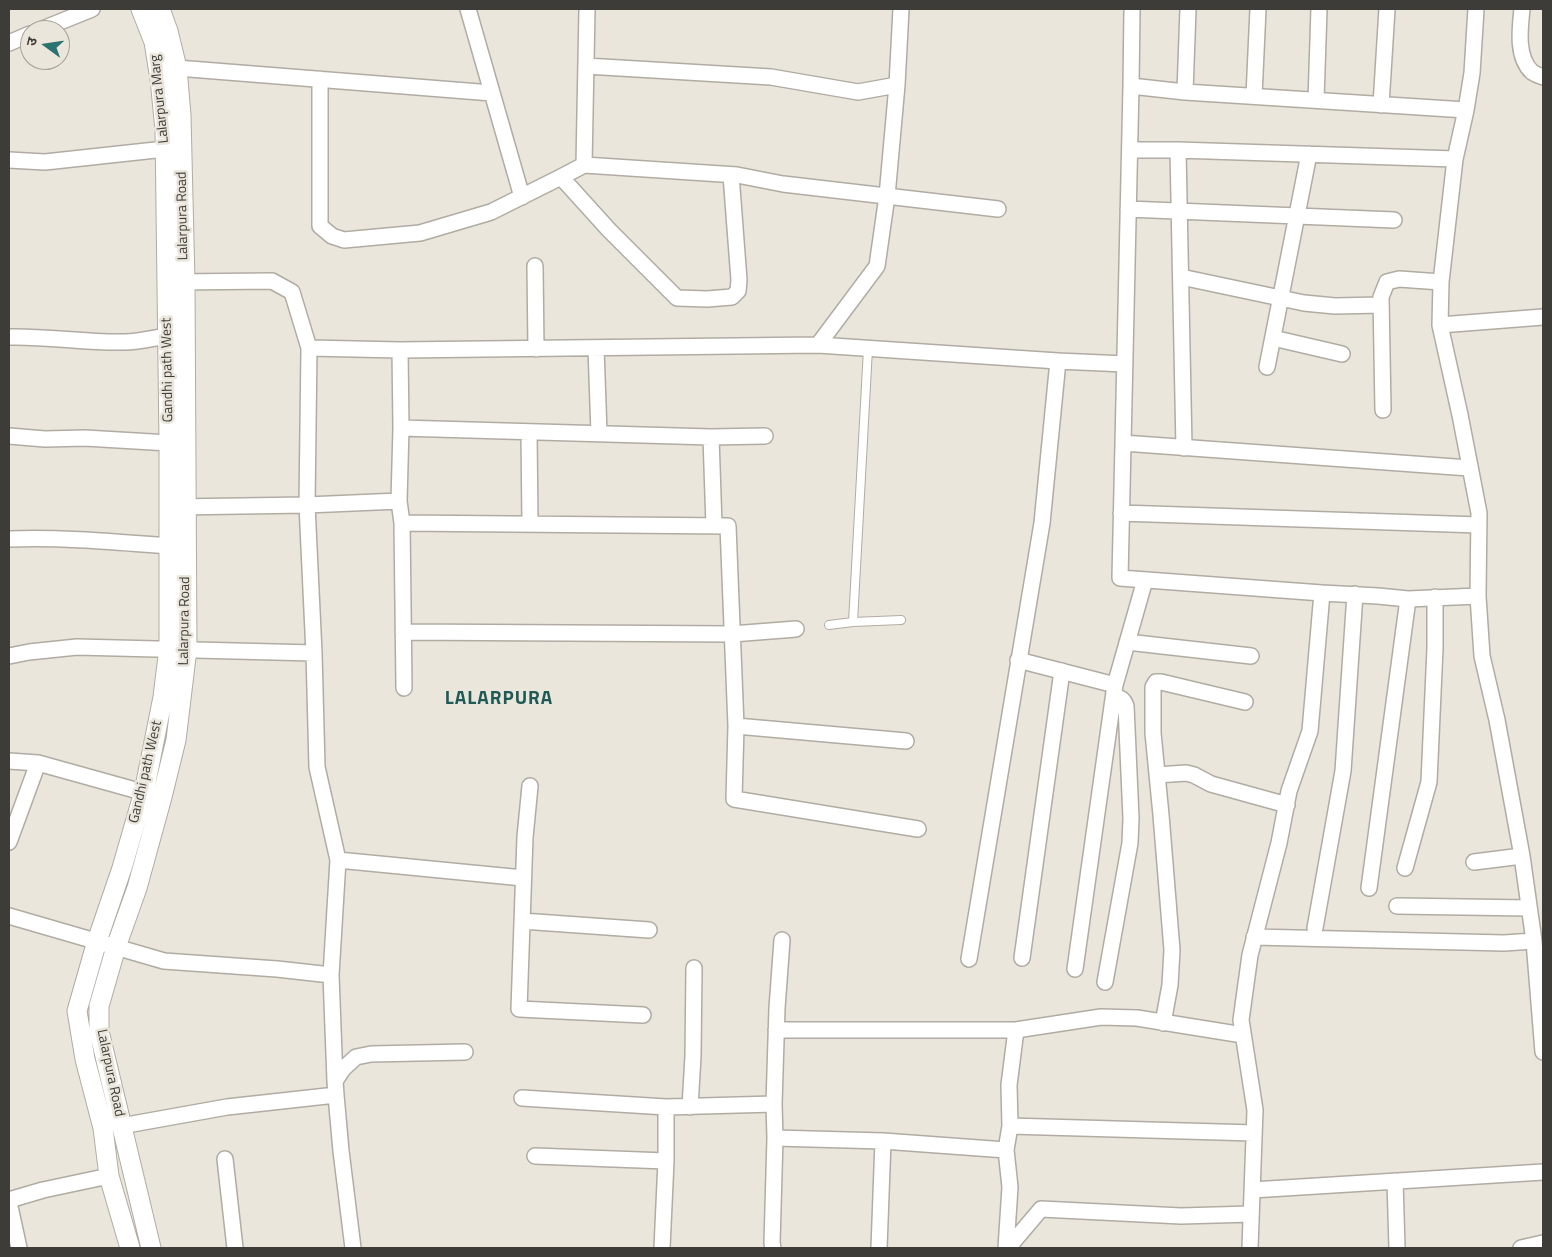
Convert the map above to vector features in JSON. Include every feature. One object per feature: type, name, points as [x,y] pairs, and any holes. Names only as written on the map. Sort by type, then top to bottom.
[{"type":"street","points":[[65,20],[92,9]]},
{"type":"street","name":"Lalarpura Marg","points":[[141,9],[154,42],[160,78],[176,282]]},
{"type":"street","name":"Lalarpura Road","points":[[160,9],[168,31],[177,68],[181,115],[176,282],[177,443]]},
{"type":"street","points":[[468,9],[522,197]]},
{"type":"street","points":[[584,165],[587,9]]},
{"type":"street","points":[[818,345],[877,266],[887,196],[897,85],[901,9]]},
{"type":"street","points":[[1132,9],[1120,578],[1408,599],[1478,596]]},
{"type":"street","points":[[1184,92],[1188,9]]},
{"type":"street","points":[[1254,96],[1258,9]]},
{"type":"street","points":[[1316,100],[1320,9]]},
{"type":"street","points":[[1381,105],[1387,9]]},
{"type":"street","points":[[1476,9],[1472,73],[1455,159],[1441,282],[1440,325],[1460,414],[1479,513],[1478,596],[1482,656],[1498,720],[1522,856],[1534,941],[1543,1052]]},
{"type":"street","points":[[1522,9],[1520,42],[1524,60],[1532,72],[1543,77]]},
{"type":"street","points":[[586,66],[770,77],[858,92],[897,85]]},
{"type":"street","points":[[177,68],[492,93]]},
{"type":"street","points":[[320,79],[320,226],[332,236],[344,240],[420,233],[491,212],[584,165],[731,175],[783,184],[998,209]]},
{"type":"street","points":[[1131,86],[1184,92],[1466,110]]},
{"type":"street","points":[[9,160],[44,162],[165,149]]},
{"type":"street","points":[[1130,150],[1455,159]]},
{"type":"street","points":[[1178,150],[1184,448]]},
{"type":"street","points":[[1267,367],[1309,154]]},
{"type":"street","points":[[561,177],[609,230],[677,298],[707,299],[732,297],[738,291],[739,280],[731,175]]},
{"type":"street","points":[[1128,209],[1394,220]]},
{"type":"street","points":[[535,266],[536,349]]},
{"type":"street","points":[[1181,277],[1280,298],[1335,306],[1381,305]]},
{"type":"street","points":[[1383,410],[1381,297],[1387,282],[1399,280],[1441,282]]},
{"type":"street","points":[[176,282],[272,281],[292,292],[309,348],[306,504],[314,653],[317,766],[338,860],[331,975],[335,1088],[340,1151],[353,1248]]},
{"type":"street","name":"Gandhi path West","points":[[130,1248],[109,1176],[103,1128],[85,1059],[77,1011],[144,792],[164,697],[178,649],[169,546],[177,506],[177,443],[167,336],[176,282]]},
{"type":"street","points":[[1440,325],[1543,316]]},
{"type":"street","points":[[9,337],[91,342],[128,342],[167,336]]},
{"type":"street","points":[[1273,338],[1342,354]]},
{"type":"street","points":[[309,348],[400,350],[818,345],[1125,364]]},
{"type":"street","points":[[596,348],[599,433]]},
{"type":"street","points":[[400,350],[401,428],[399,501],[402,523],[404,688]]},
{"type":"street","points":[[969,959],[1042,523],[1058,361]]},
{"type":"street","points":[[401,428],[711,437],[765,436]]},
{"type":"street","points":[[529,432],[530,524]]},
{"type":"street","points":[[9,436],[177,443]]},
{"type":"street","points":[[711,437],[714,526]]},
{"type":"street","points":[[1123,443],[1470,468]]},
{"type":"street","points":[[177,506],[399,501]]},
{"type":"street","name":"Lalarpura Road","points":[[151,1248],[99,1031],[99,1006],[116,947],[137,888],[176,740],[178,649],[177,506]]},
{"type":"street","points":[[1121,513],[1479,525]]},
{"type":"street","points":[[402,523],[728,526],[736,726],[734,799],[918,829]]},
{"type":"street","points":[[9,539],[102,541],[169,546]]},
{"type":"street","points":[[1074,969],[1115,691],[1145,580]]},
{"type":"street","points":[[1250,1248],[1255,1110],[1241,1020],[1254,937],[1279,843],[1286,805],[1310,731],[1322,593]]},
{"type":"street","points":[[1315,928],[1343,771],[1355,594]]},
{"type":"street","points":[[1405,868],[1429,782],[1435,648],[1434,597]]},
{"type":"street","points":[[1369,888],[1408,599]]},
{"type":"street","points":[[404,632],[732,634],[796,630]]},
{"type":"street","points":[[1127,642],[1251,656]]},
{"type":"street","points":[[9,656],[77,647],[314,653]]},
{"type":"street","points":[[1018,660],[1062,671],[1115,691],[1126,706],[1132,818],[1130,843],[1105,982]]},
{"type":"street","points":[[1022,958],[1062,671]]},
{"type":"street","points":[[1162,1023],[1170,985],[1172,950],[1153,733],[1153,687],[1156,682],[1161,682],[1245,702]]},
{"type":"street","points":[[736,726],[906,741]]},
{"type":"street","points":[[9,761],[38,763],[162,798]]},
{"type":"street","points":[[9,842],[38,763]]},
{"type":"street","points":[[1157,775],[1186,773],[1211,784],[1286,805]]},
{"type":"street","points":[[530,786],[525,837],[519,1009],[643,1015]]},
{"type":"street","points":[[1474,862],[1522,856]]},
{"type":"street","points":[[338,860],[523,878]]},
{"type":"street","points":[[1397,906],[1529,908]]},
{"type":"street","points":[[9,916],[164,961],[331,975]]},
{"type":"street","points":[[522,921],[649,930]]},
{"type":"street","points":[[1254,937],[1478,942],[1534,941]]},
{"type":"street","points":[[773,1248],[776,1030],[782,940]]},
{"type":"street","points":[[690,1107],[693,1056],[694,968]]},
{"type":"street","points":[[776,1030],[1016,1030],[1101,1018],[1137,1018],[1243,1035]]},
{"type":"street","points":[[1007,1248],[1010,1187],[1006,1150],[1010,1126],[1009,1085],[1016,1030]]},
{"type":"street","points":[[335,1088],[342,1069],[356,1057],[372,1054],[465,1052]]},
{"type":"street","points":[[121,1126],[335,1088]]},
{"type":"street","points":[[522,1098],[666,1107],[774,1104]]},
{"type":"street","points":[[662,1248],[666,1161],[666,1107]]},
{"type":"street","points":[[1010,1126],[1254,1133]]},
{"type":"street","points":[[774,1138],[883,1141],[1006,1150]]},
{"type":"street","points":[[879,1248],[883,1141]]},
{"type":"street","points":[[535,1156],[666,1161]]},
{"type":"street","points":[[225,1159],[235,1248]]},
{"type":"street","points":[[1252,1190],[1543,1172]]},
{"type":"street","points":[[19,1248],[9,1201],[43,1190],[109,1176]]},
{"type":"street","points":[[1395,1181],[1397,1248]]},
{"type":"street","points":[[1007,1248],[1041,1209],[1181,1216],[1251,1214]]},
{"type":"street","points":[[1521,1248],[1543,1243]]},
{"type":"lane","points":[[853,622],[868,349]]},
{"type":"lane","points":[[829,625],[902,620]]},
{"type":"district","name":"LALARPURA","points":[[499,699]]}]
